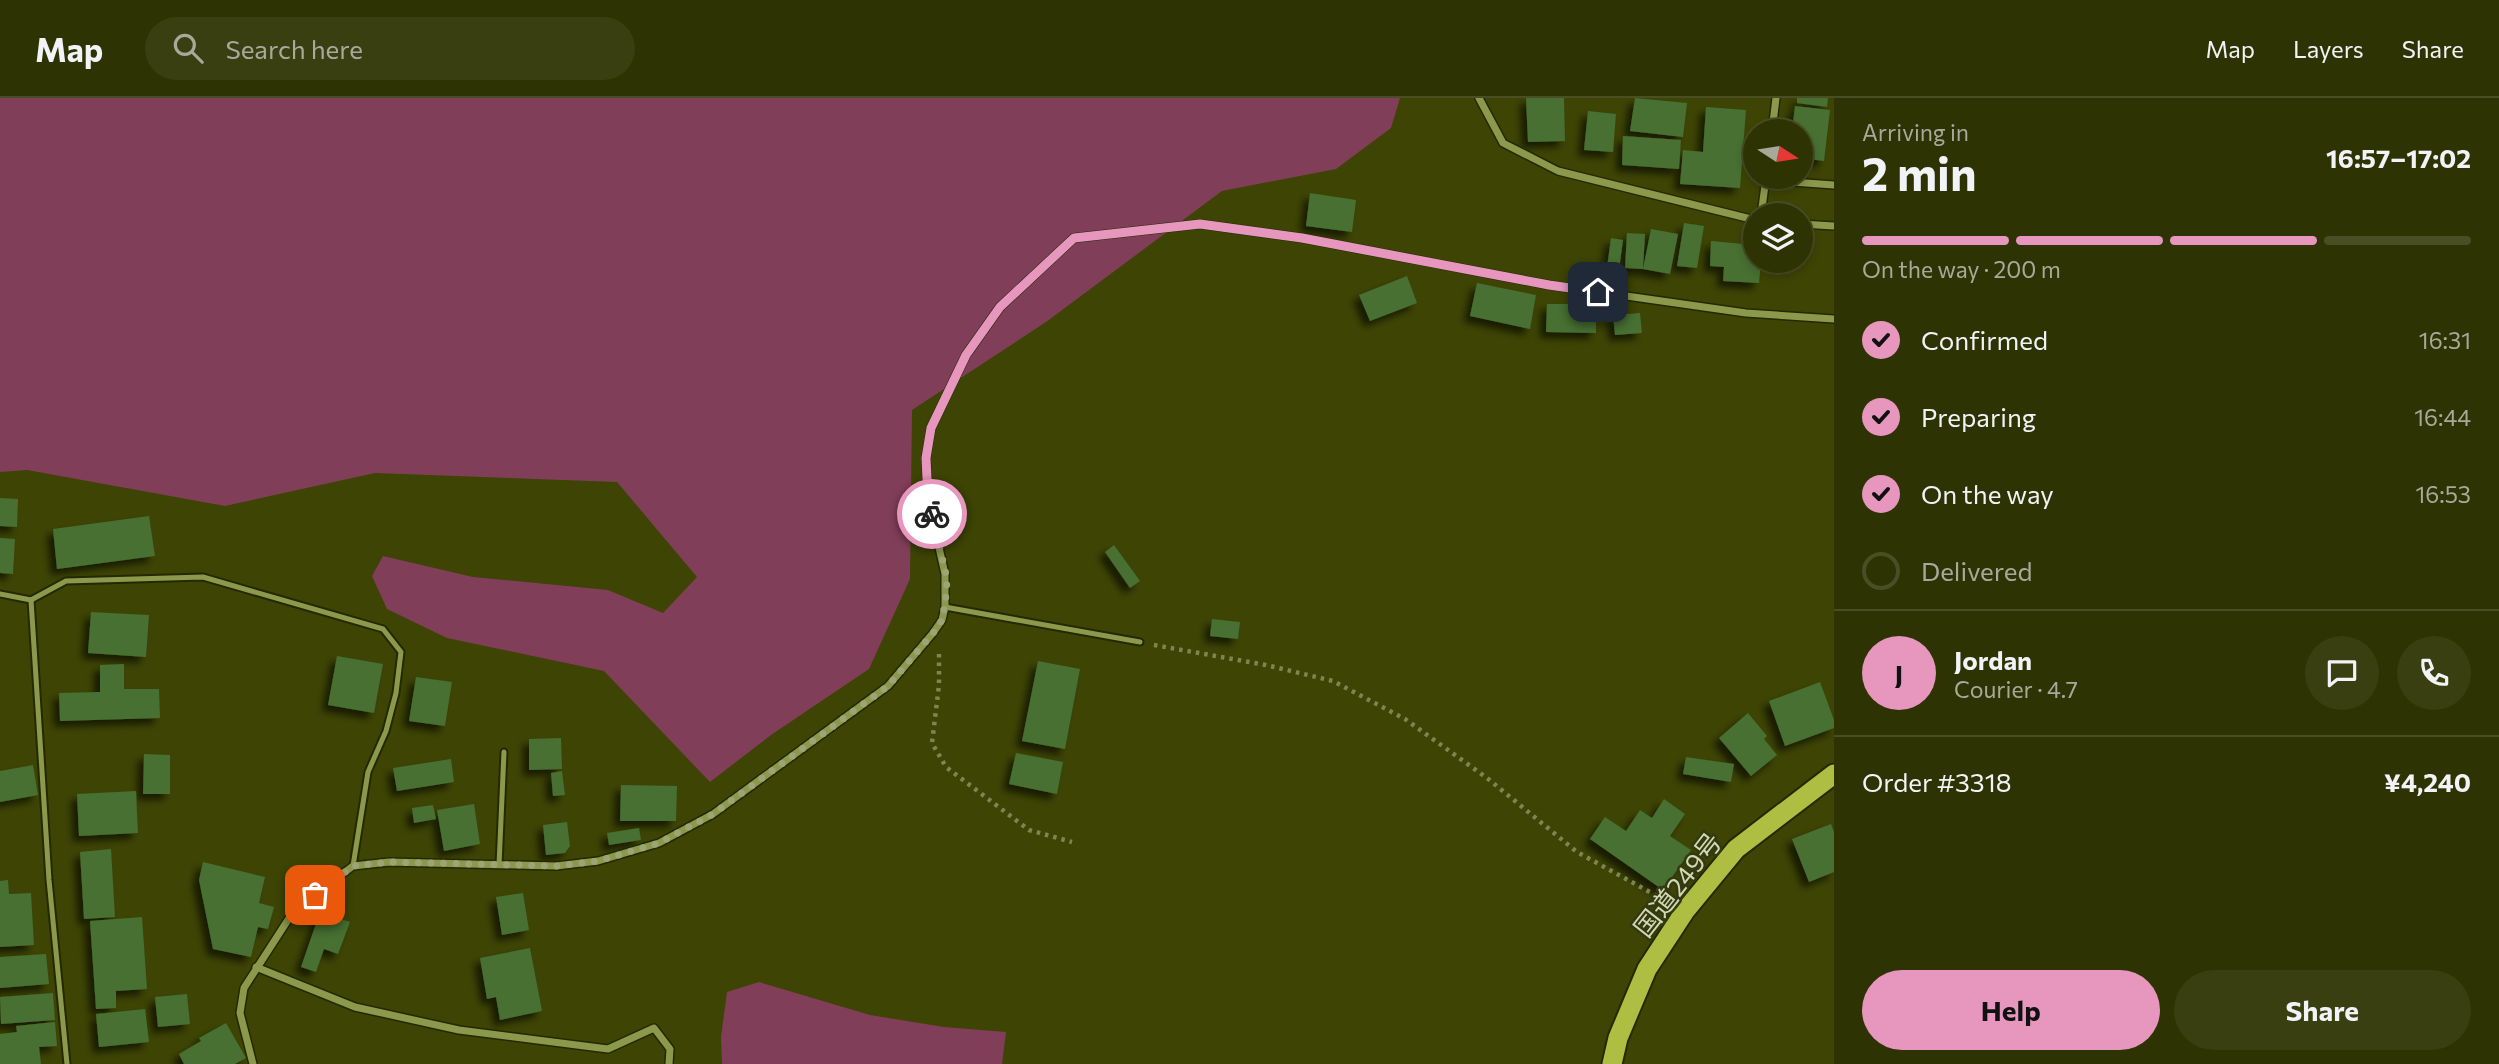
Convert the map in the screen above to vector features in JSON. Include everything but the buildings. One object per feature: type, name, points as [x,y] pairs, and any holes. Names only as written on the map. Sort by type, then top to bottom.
[{"type":"highway","name":"国道249号","points":[[1612,1064],[1618,1038],[1647,969],[1685,911],[1736,849],[1834,774]]},
{"type":"street","points":[[1479,98],[1503,143],[1558,171],[1743,217]]},
{"type":"street","points":[[1773,119],[1776,98]]},
{"type":"street","points":[[1813,183],[1834,185]]},
{"type":"street","points":[[253,1064],[240,1013],[244,988],[295,909],[353,866],[389,862],[556,866],[598,861],[659,843],[713,814],[888,686],[933,633],[945,607],[946,574],[928,499],[926,458],[931,428],[966,355],[1000,307],[1074,238],[1200,224],[1302,238],[1549,285],[1746,313],[1834,319]]},
{"type":"street","points":[[1813,225],[1834,226]]},
{"type":"street","points":[[256,967],[355,1007],[459,1030],[608,1049],[654,1028],[670,1049],[669,1064]]},
{"type":"lane","points":[[0,594],[31,600],[66,581],[203,577],[383,629],[401,652],[396,693],[386,731],[368,772],[353,866]]},
{"type":"lane","points":[[31,600],[49,880],[67,1064]]},
{"type":"lane","points":[[945,607],[1140,642]]},
{"type":"lane","points":[[499,865],[504,752]]},
{"type":"path","points":[[933,633],[939,657],[939,685],[932,743],[946,766],[1029,830],[1072,842]]},
{"type":"path","points":[[1140,642],[1266,665],[1333,681],[1405,719],[1488,778],[1577,852],[1685,911]]},
{"type":"shaded area","points":[[0,98],[1400,98],[1391,128],[1336,169],[1222,191],[1046,322],[912,410],[910,579],[869,669],[771,735],[710,782],[604,671],[447,638],[387,609],[372,576],[383,556],[473,577],[608,590],[663,613],[697,577],[617,482],[375,473],[225,506],[27,470],[0,472]]},
{"type":"shaded area","points":[[759,982],[870,1015],[944,1027],[1006,1032],[1002,1064],[722,1064],[721,1037],[727,992]]},
{"type":"way so far","points":[[315,895],[353,866],[389,862],[556,866],[598,861],[659,843],[713,814],[888,686],[933,633],[942,620],[947,590],[946,574],[932,514]]},
{"type":"route","points":[[932,514],[928,499],[926,458],[931,428],[966,355],[1000,307],[1074,238],[1200,224],[1302,238],[1598,292]]}]
